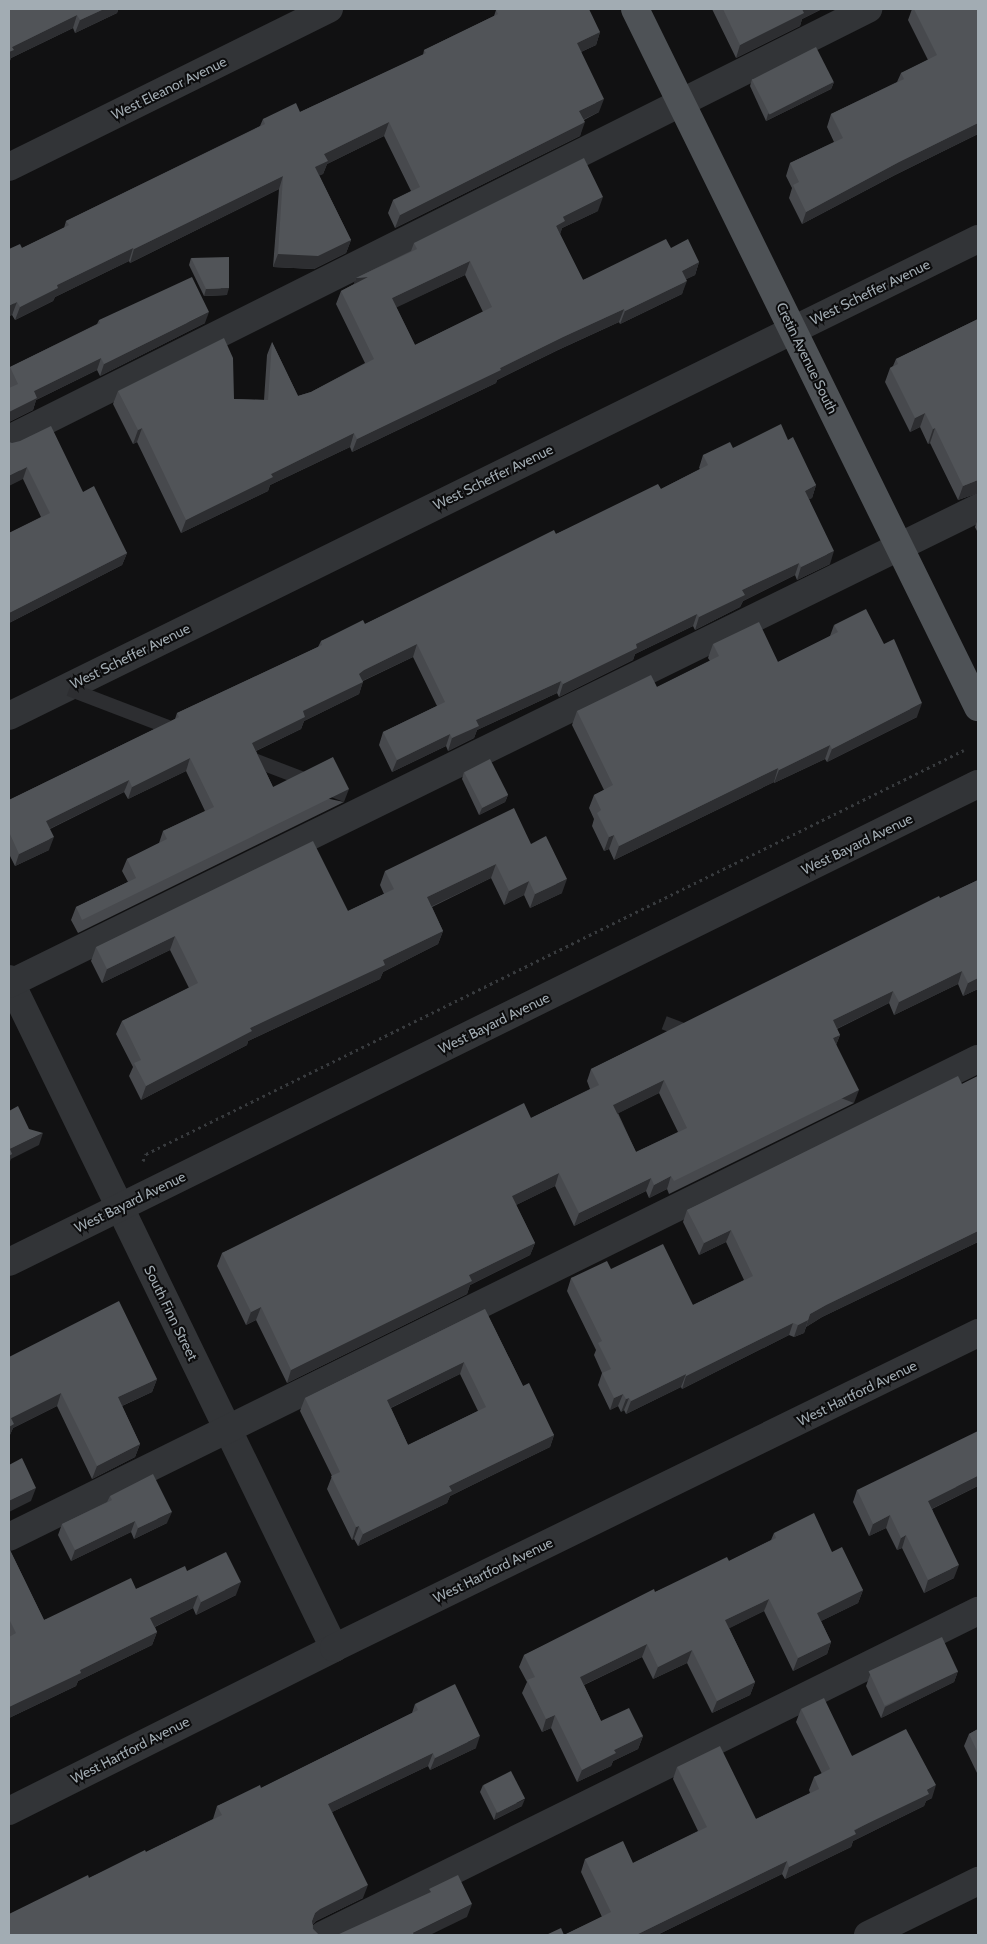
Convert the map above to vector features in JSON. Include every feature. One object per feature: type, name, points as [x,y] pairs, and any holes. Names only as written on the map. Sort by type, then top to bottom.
[{"type":"main road","name":"Cretin Avenue South","points":[[635,9],[978,707]]},
{"type":"street","name":"West Eleanor Avenue","points":[[9,167],[329,9]]},
{"type":"street","points":[[9,439],[868,9]]},
{"type":"street","name":"West Scheffer Avenue","points":[[9,716],[978,239]]},
{"type":"street","points":[[10,982],[978,508]]},
{"type":"street","name":"West Bayard Avenue","points":[[9,1262],[978,784]]},
{"type":"street","name":"South Finn Street","points":[[10,982],[334,1648]]},
{"type":"street","points":[[9,1536],[978,1058]]},
{"type":"street","name":"West Hartford Avenue","points":[[9,1811],[334,1648],[978,1333]]},
{"type":"street","points":[[323,1935],[978,1611]]},
{"type":"street","points":[[868,1935],[978,1881]]},
{"type":"path","points":[[141,1166],[146,1154],[964,750]]},
{"type":"building","points":[[9,9],[104,9],[80,20],[77,15],[12,47],[14,50],[9,52]]},
{"type":"building","points":[[589,9],[600,32],[577,43],[604,99],[579,111],[585,122],[400,215],[393,200],[420,187],[389,122],[324,154],[328,161],[315,167],[351,240],[318,256],[278,254],[283,176],[57,285],[58,288],[20,307],[17,302],[9,306],[9,249],[20,244],[22,248],[69,225],[66,221],[265,124],[263,119],[296,103],[300,112],[426,53],[424,50],[498,14],[496,10]]},
{"type":"building","points":[[723,9],[802,9],[804,13],[740,45]]},
{"type":"building","points":[[914,9],[978,9],[978,123],[899,162],[806,212],[793,185],[799,182],[790,163],[843,138],[831,114],[904,79],[901,73],[937,55]]},
{"type":"building","points":[[816,47],[834,82],[770,114],[752,80]]},
{"type":"building","points":[[584,158],[603,197],[563,217],[565,221],[556,226],[583,280],[666,239],[671,248],[688,239],[699,262],[682,271],[687,281],[625,311],[624,309],[563,337],[500,368],[501,370],[357,439],[354,433],[271,474],[273,477],[186,520],[142,428],[138,430],[118,391],[224,338],[233,358],[234,399],[268,400],[272,342],[298,396],[311,392],[374,359],[341,291],[368,277],[356,278],[417,249],[414,243]],"holes":[[[470,261],[492,307],[415,345],[392,298]]]},
{"type":"building","points":[[229,257],[229,288],[206,289],[191,258]]},
{"type":"building","points":[[192,277],[209,312],[104,364],[101,358],[34,391],[37,398],[9,412],[9,388],[18,384],[10,367],[100,323],[99,320]]},
{"type":"building","points":[[978,319],[978,480],[963,486],[935,428],[933,429],[925,413],[915,418],[890,368],[898,364],[896,359]]},
{"type":"building","points":[[781,424],[788,440],[793,437],[816,485],[805,491],[834,551],[801,567],[799,563],[742,590],[745,595],[699,617],[697,614],[636,644],[637,648],[563,684],[561,681],[476,720],[479,726],[452,738],[450,734],[397,760],[383,732],[445,702],[417,644],[364,670],[359,674],[363,682],[303,711],[305,717],[252,743],[273,787],[333,757],[349,789],[82,920],[76,907],[136,878],[127,859],[167,839],[163,831],[214,807],[190,758],[132,787],[129,780],[46,821],[54,837],[19,854],[9,832],[9,800],[179,717],[177,713],[322,645],[321,641],[363,620],[365,624],[554,530],[556,534],[658,484],[661,489],[708,465],[703,455],[730,442],[733,448]]},
{"type":"building","points":[[51,426],[83,492],[94,486],[127,553],[9,613],[9,533],[50,513],[27,467],[9,476],[9,442],[20,441]]},
{"type":"building","points":[[866,609],[884,644],[894,639],[922,703],[832,749],[830,745],[779,770],[778,768],[619,846],[614,835],[609,837],[597,813],[601,810],[594,795],[613,785],[577,711],[651,675],[657,687],[719,656],[713,644],[759,622],[778,662],[838,632],[834,625]]},
{"type":"building","points":[[490,759],[508,795],[482,808],[464,772]]},
{"type":"building","points":[[514,808],[531,844],[546,836],[567,879],[535,894],[529,881],[509,891],[496,864],[427,897],[443,931],[383,960],[385,965],[250,1028],[252,1031],[146,1086],[134,1063],[141,1060],[122,1021],[198,983],[175,936],[107,969],[96,947],[313,841],[348,911],[394,889],[385,871]]},
{"type":"building","points":[[978,880],[978,978],[968,983],[962,971],[899,1002],[893,991],[833,1020],[840,1035],[833,1038],[859,1090],[674,1181],[671,1176],[654,1185],[651,1178],[579,1213],[559,1173],[512,1196],[535,1243],[469,1275],[472,1281],[291,1370],[261,1307],[251,1312],[222,1253],[524,1103],[531,1118],[599,1085],[591,1069],[939,896],[940,898]],"holes":[[[664,1080],[687,1128],[636,1152],[613,1105]]]},
{"type":"building","points":[[958,1076],[962,1084],[978,1076],[978,1231],[826,1305],[810,1314],[808,1320],[798,1325],[793,1323],[631,1401],[629,1398],[626,1399],[623,1394],[614,1398],[602,1373],[611,1369],[598,1343],[602,1341],[571,1278],[607,1261],[611,1269],[663,1244],[693,1305],[753,1276],[731,1230],[704,1243],[687,1210]]},
{"type":"building","points":[[18,1106],[29,1129],[43,1133],[10,1149],[12,1154],[9,1156],[9,1111]]},
{"type":"building","points":[[119,1301],[157,1379],[118,1397],[140,1444],[97,1466],[61,1393],[11,1418],[14,1424],[9,1427],[9,1357]]},
{"type":"building","points":[[485,1309],[523,1386],[529,1383],[554,1435],[449,1486],[452,1491],[363,1534],[359,1526],[356,1527],[331,1476],[340,1472],[305,1398]],"holes":[[[464,1362],[486,1407],[408,1445],[387,1400]]]},
{"type":"building","points":[[978,1431],[978,1476],[928,1501],[959,1565],[928,1580],[906,1535],[901,1538],[890,1515],[873,1524],[857,1490]]},
{"type":"building","points":[[22,1458],[36,1488],[9,1501],[9,1465]]},
{"type":"building","points":[[153,1474],[172,1512],[138,1528],[135,1521],[75,1550],[62,1524],[112,1500],[110,1496]]},
{"type":"building","points":[[814,1513],[832,1552],[842,1547],[863,1590],[817,1613],[831,1642],[798,1658],[769,1599],[725,1620],[755,1682],[717,1701],[692,1650],[658,1667],[647,1644],[580,1677],[601,1721],[629,1708],[643,1736],[614,1750],[616,1753],[582,1770],[555,1715],[546,1719],[527,1680],[535,1677],[524,1655],[654,1589],[655,1592],[727,1557],[729,1561],[776,1538],[774,1533]]},
{"type":"building","points":[[9,1548],[44,1620],[131,1578],[136,1589],[185,1566],[187,1571],[226,1552],[241,1582],[201,1602],[198,1595],[150,1618],[157,1632],[80,1670],[81,1673],[9,1707],[9,1637],[16,1633],[9,1619]]},
{"type":"building","points":[[942,1637],[958,1671],[885,1706],[869,1671]]},
{"type":"building","points":[[455,1684],[480,1736],[435,1758],[433,1753],[328,1804],[368,1885],[315,1913],[312,1921],[313,1929],[319,1935],[9,1935],[9,1914],[88,1875],[89,1878],[222,1815],[217,1806],[260,1785],[261,1788],[418,1710],[415,1704]]},
{"type":"building","points":[[824,1698],[852,1756],[906,1729],[936,1785],[927,1790],[929,1794],[854,1830],[856,1834],[789,1867],[787,1861],[636,1935],[564,1935],[611,1912],[585,1859],[623,1841],[633,1863],[707,1827],[677,1767],[720,1746],[756,1819],[819,1789],[814,1777],[830,1769],[801,1709]]},
{"type":"building","points":[[978,1729],[978,1753],[969,1734]]},
{"type":"building","points":[[511,1771],[525,1799],[497,1813],[483,1785]]},
{"type":"building","points":[[458,1875],[472,1904],[413,1933],[414,1935],[337,1935],[431,1892],[429,1889]]},
{"type":"building","points":[[561,1928],[564,1935],[546,1935]]}]
